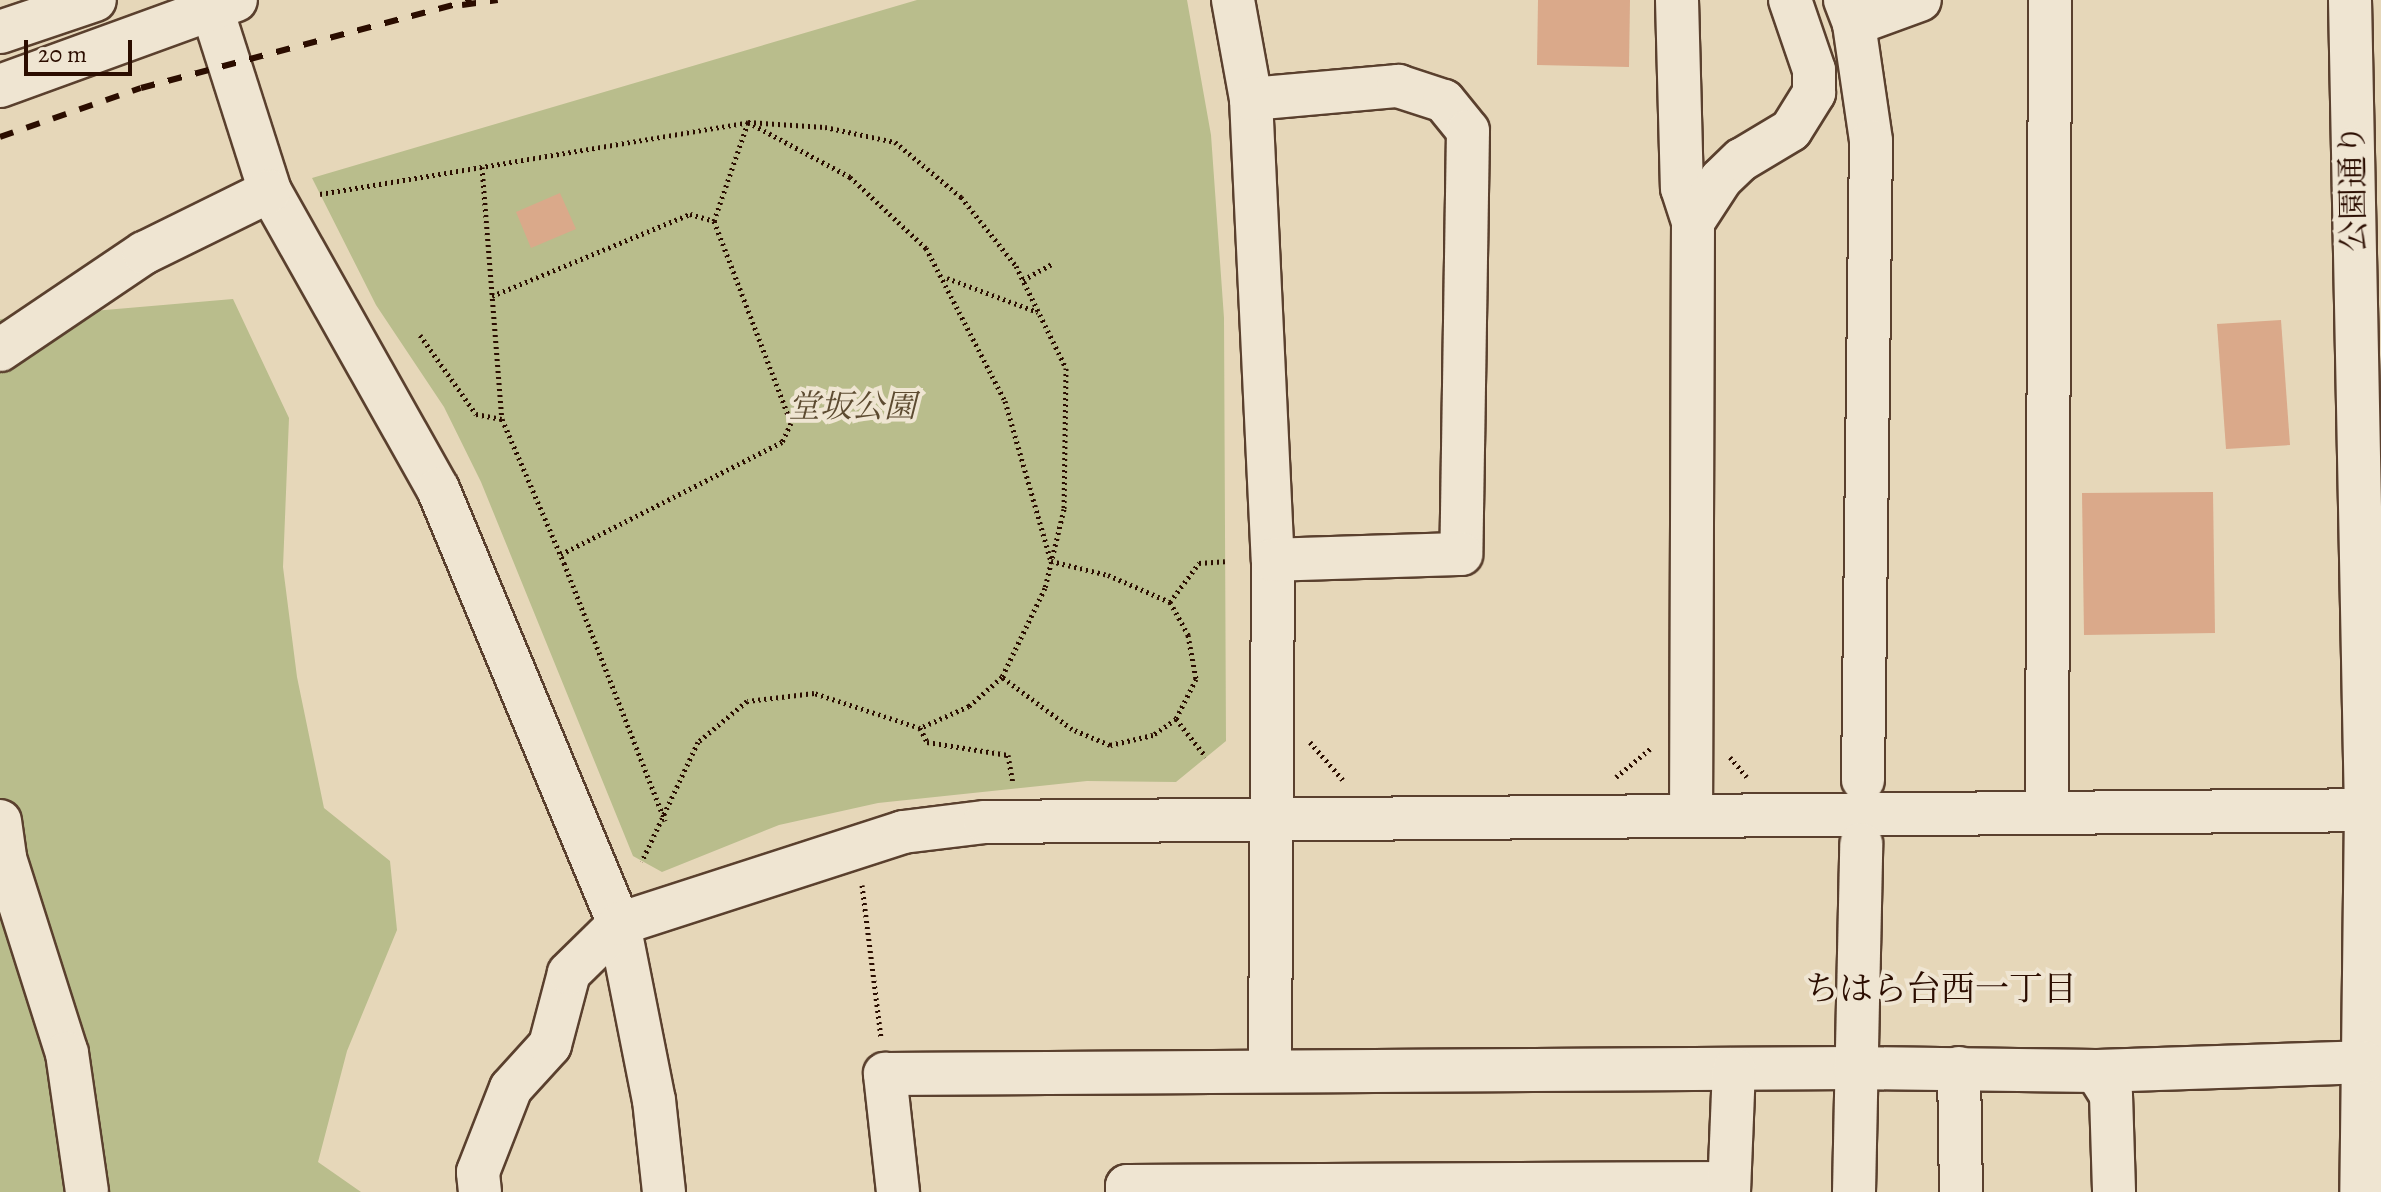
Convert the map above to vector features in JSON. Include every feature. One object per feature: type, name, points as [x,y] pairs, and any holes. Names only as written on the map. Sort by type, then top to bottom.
[{"type":"street","points":[[0,32],[95,0]]},
{"type":"street","points":[[1233,0],[1251,99],[1273,560],[1270,1071]]},
{"type":"street","points":[[1677,0],[1682,188],[1693,222],[1691,813]]},
{"type":"street","points":[[1693,222],[1721,179],[1741,160],[1791,130],[1814,93],[1814,70],[1790,0]]},
{"type":"street","points":[[1863,780],[1871,141],[1850,12],[1920,0]]},
{"type":"street","points":[[2047,811],[2050,0]]},
{"type":"street","name":"公園通り","points":[[2350,0],[2373,810],[2361,1192]]},
{"type":"street","points":[[0,86],[219,3],[270,191],[438,489],[619,924],[654,1100],[664,1192]]},
{"type":"street","points":[[1251,99],[1398,86],[1444,101],[1468,131],[1461,554],[1273,560]]},
{"type":"street","points":[[0,350],[144,253],[270,191]]},
{"type":"street","points":[[480,1192],[478,1172],[511,1088],[550,1045],[569,973],[619,924],[857,844],[903,832],[985,822],[1271,821],[1691,813],[2373,810]]},
{"type":"street","points":[[0,821],[5,858],[67,1053],[87,1192]]},
{"type":"street","points":[[1854,1192],[1854,1068],[1861,844]]},
{"type":"street","points":[[898,1192],[885,1074],[1854,1068],[2096,1071],[2363,1062]]},
{"type":"street","points":[[1959,1068],[1961,1192]]},
{"type":"street","points":[[1127,1192],[1127,1186],[1729,1188],[1734,1069]]},
{"type":"street","points":[[2096,1071],[2111,1095],[2114,1192]]},
{"type":"path","points":[[561,554],[782,442],[791,423],[714,221],[748,122]]},
{"type":"path","points":[[748,122],[850,177],[926,248],[946,277],[1005,401],[1051,561]]},
{"type":"path","points":[[320,194],[748,122],[825,127],[895,142],[961,197],[1023,280],[1039,312],[1066,368],[1064,509],[1045,588],[1002,677],[969,706],[920,728],[814,693],[747,701],[698,742],[665,822],[642,861]]},
{"type":"path","points":[[482,167],[502,419],[561,554],[665,822]]},
{"type":"path","points":[[492,296],[690,214],[714,221]]},
{"type":"path","points":[[1023,280],[1054,263]]},
{"type":"path","points":[[946,277],[1039,312]]},
{"type":"path","points":[[420,335],[476,414],[502,419]]},
{"type":"path","points":[[1002,677],[1072,729],[1110,745],[1153,735],[1176,719],[1196,679],[1188,635],[1170,602],[1108,575],[1051,561]]},
{"type":"path","points":[[1170,602],[1199,563],[1225,561]]},
{"type":"path","points":[[1176,719],[1206,757]]},
{"type":"path","points":[[920,728],[927,742],[1008,755],[1014,788]]},
{"type":"path","points":[[1305,735],[1347,784]]},
{"type":"path","points":[[1606,784],[1650,751],[1655,740]]},
{"type":"path","points":[[1724,751],[1748,779],[1762,779]]},
{"type":"path","points":[[857,844],[885,1074]]},
{"type":"green space","name":"堂坂公園","points":[[917,0],[1187,0],[1211,135],[1224,318],[1226,741],[1176,782],[1087,781],[878,803],[779,825],[662,872],[633,856],[481,482],[444,407],[376,305],[312,178]]},
{"type":"green space","points":[[233,299],[289,418],[283,567],[297,677],[324,808],[390,861],[397,930],[347,1051],[318,1162],[361,1192],[0,1192],[0,319]]},
{"type":"building","points":[[1538,0],[1630,0],[1629,67],[1537,65]]},
{"type":"building","points":[[560,193],[576,229],[531,248],[516,212]]},
{"type":"building","points":[[2281,320],[2290,445],[2226,449],[2217,324]]},
{"type":"building","points":[[2213,492],[2215,633],[2084,635],[2082,493]]},
{"type":"railway","points":[[0,137],[141,88],[471,0]]},
{"type":"railway","points":[[462,5],[498,0]]},
{"type":"district","name":"ちはら台西一丁目","points":[[1941,989]]}]
